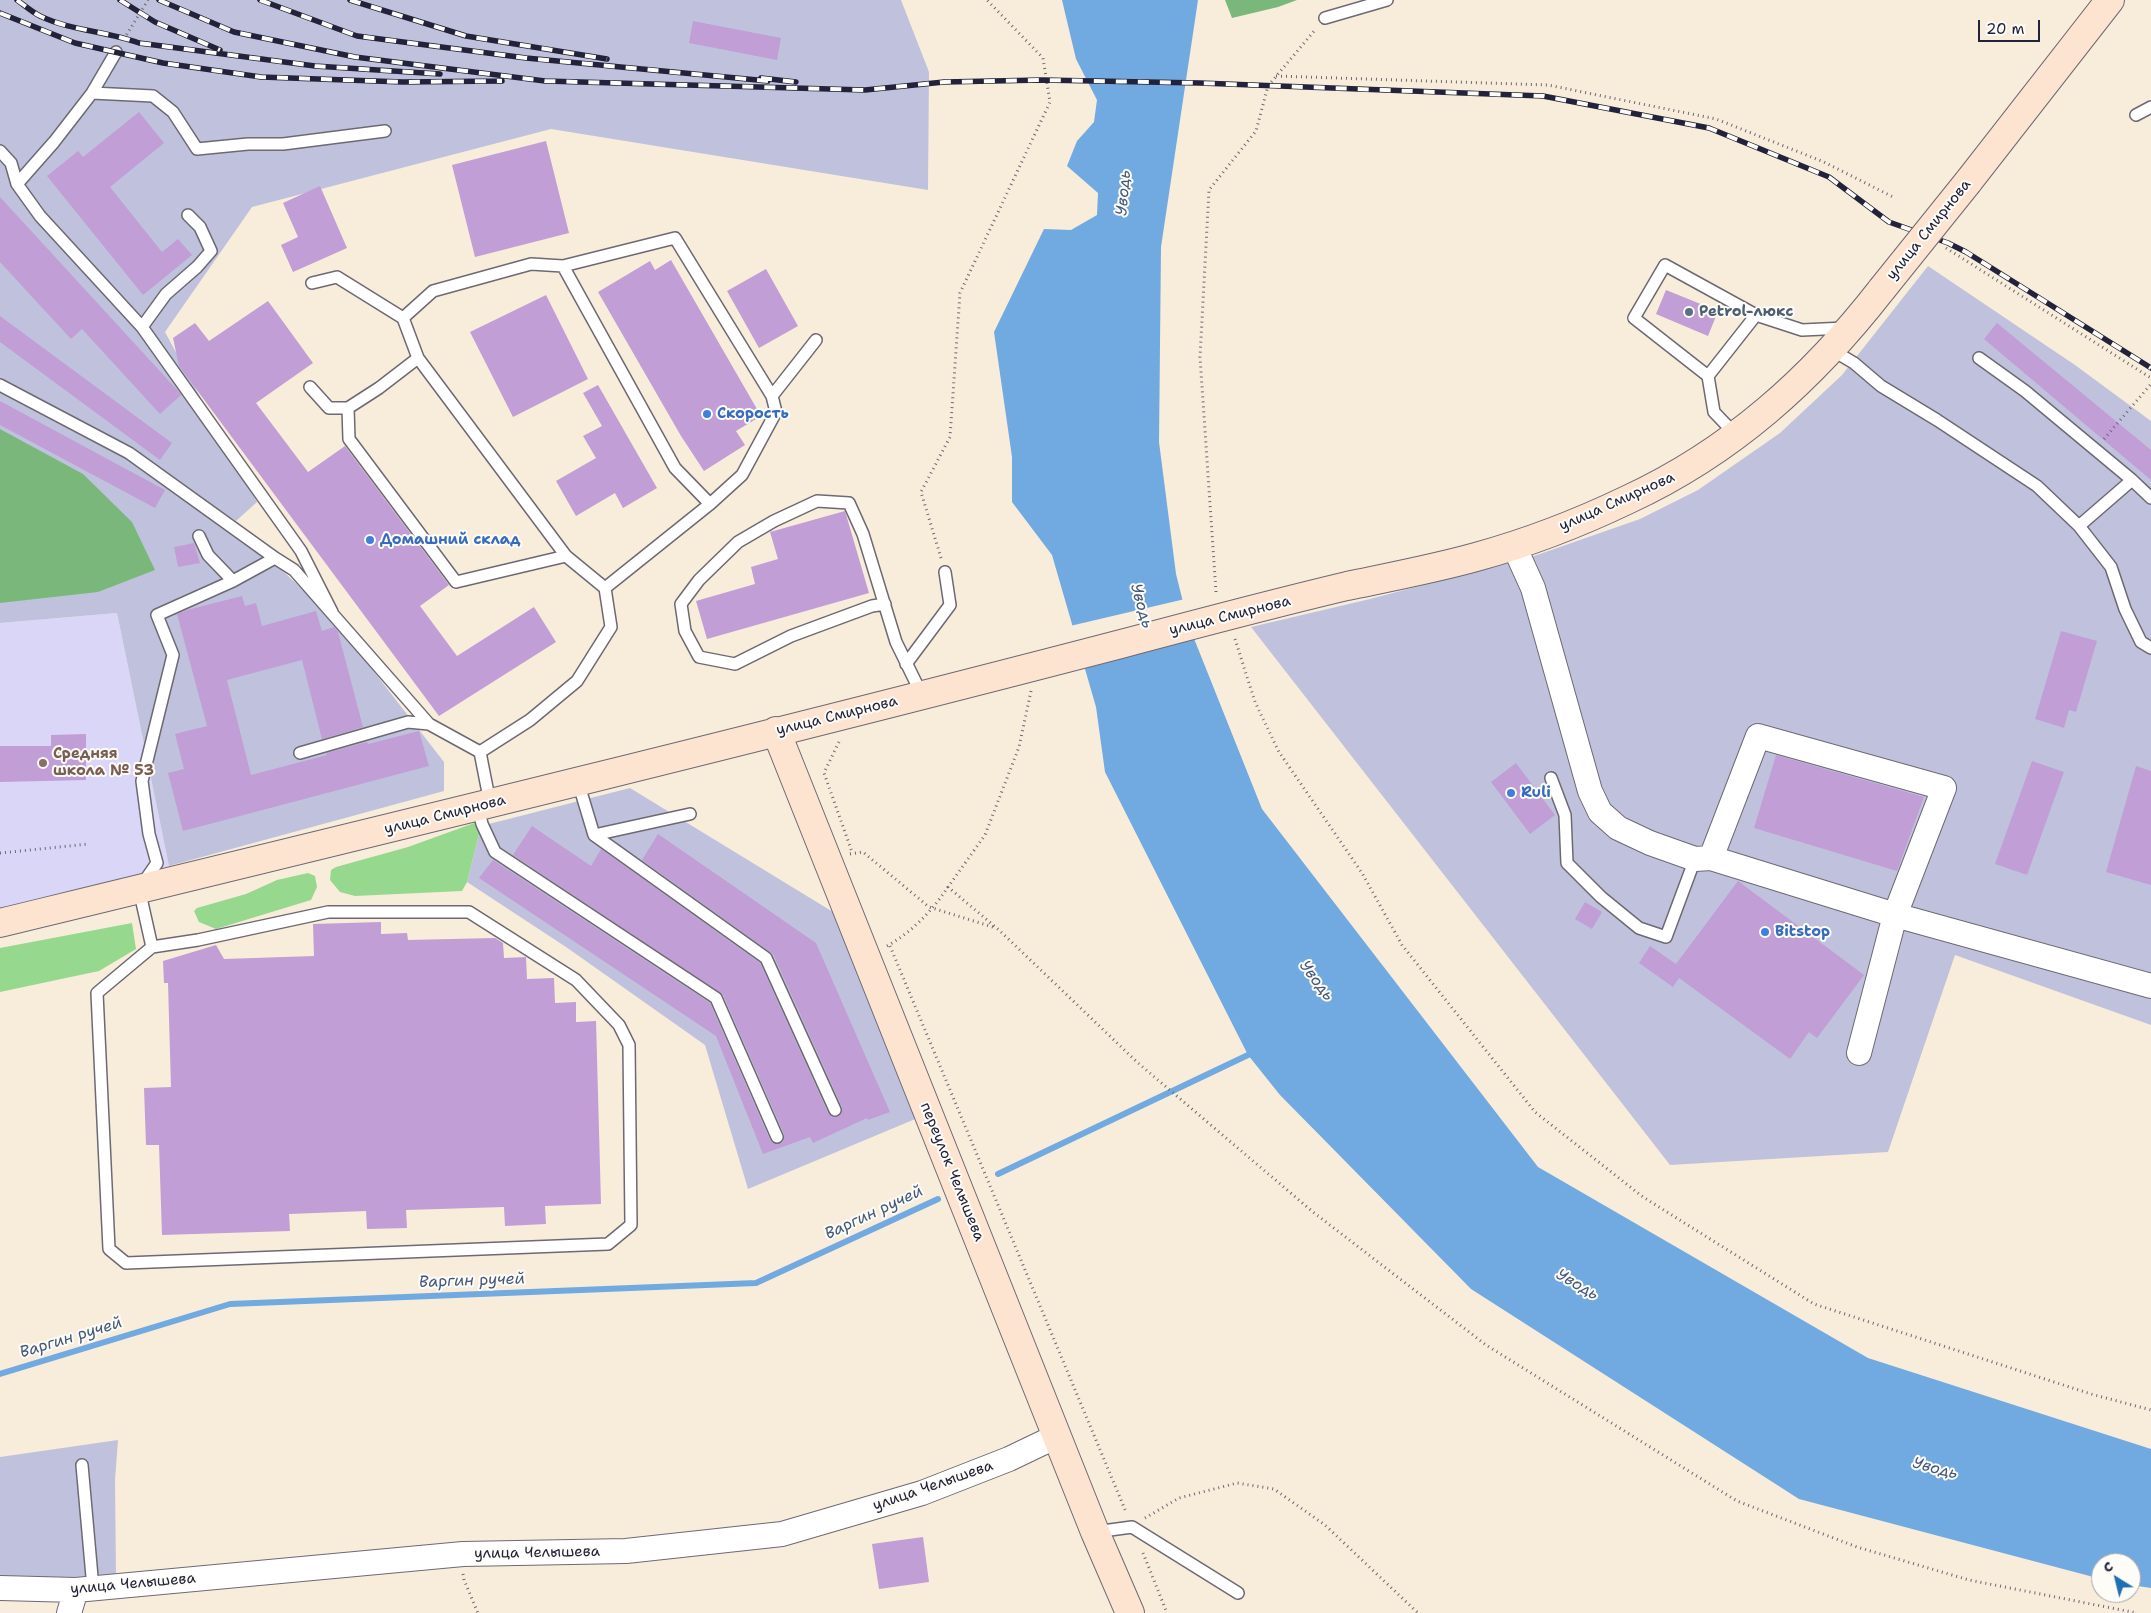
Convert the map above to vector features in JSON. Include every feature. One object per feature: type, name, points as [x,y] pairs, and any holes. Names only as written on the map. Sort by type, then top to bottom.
[{"type":"main road","name":"улица Смирнова","points":[[0,923],[578,782],[922,694],[1037,674],[1239,623],[1514,546],[1627,500],[1682,472],[1737,436],[1752,425],[1832,350],[1852,328],[1968,182],[2110,0]]},
{"type":"main road","name":"переулок Челышева","points":[[776,731],[840,857],[878,950],[1057,1436],[1130,1613]]},
{"type":"street","points":[[1514,546],[1533,588],[1590,791],[1600,812],[1618,828],[1650,843],[1703,859],[2151,986]]},
{"type":"street","points":[[1703,859],[1758,736],[1944,788],[1896,915],[1859,1053]]},
{"type":"street","name":"улица Челышева","points":[[0,1588],[84,1589],[463,1554],[626,1551],[782,1534],[922,1493],[1009,1459],[1057,1436]]},
{"type":"street","points":[[69,1613],[84,1589]]},
{"type":"lane","points":[[1326,18],[1387,0]]},
{"type":"lane","points":[[17,184],[54,142],[92,93],[116,52]]},
{"type":"lane","points":[[92,93],[154,96],[174,112],[197,149],[248,144],[283,144],[385,131]]},
{"type":"lane","points":[[2136,115],[2151,107]]},
{"type":"lane","points":[[0,151],[11,163],[17,184],[40,216],[142,327],[301,552],[332,612]]},
{"type":"lane","points":[[142,327],[166,294],[197,267],[211,251],[200,227],[188,215]]},
{"type":"lane","points":[[403,318],[433,291],[532,264],[563,266],[675,238],[772,396],[776,412],[742,475],[710,504],[605,588]]},
{"type":"lane","points":[[1737,436],[1714,412],[1708,376],[1634,318],[1665,265],[1756,315],[1802,330],[1852,328]]},
{"type":"lane","points":[[563,266],[675,468],[710,504]]},
{"type":"lane","points":[[312,283],[337,277],[403,318],[418,358],[566,556],[605,588],[611,627],[577,681],[530,720],[480,752]]},
{"type":"lane","points":[[1708,376],[1756,315]]},
{"type":"lane","points":[[772,396],[816,340]]},
{"type":"lane","points":[[1832,350],[1854,363],[1881,386],[1937,420],[2037,486],[2079,526],[2111,567],[2125,609],[2141,642],[2151,648]]},
{"type":"lane","points":[[310,387],[329,408],[348,408],[379,388],[418,358]]},
{"type":"lane","points":[[1979,358],[2025,390],[2151,498]]},
{"type":"lane","points":[[0,385],[129,453],[294,570],[428,724],[480,752]]},
{"type":"lane","points":[[348,408],[349,439],[456,582],[566,556]]},
{"type":"lane","points":[[2079,526],[2132,480]]},
{"type":"lane","points":[[885,604],[872,606],[791,636],[736,664],[699,657],[685,631],[681,604],[700,580],[738,542],[774,520],[817,501],[849,504],[863,534],[885,604],[896,642],[922,694]]},
{"type":"lane","points":[[198,536],[208,555],[232,581]]},
{"type":"lane","points":[[152,948],[139,889],[157,863],[149,834],[142,781],[173,655],[157,615],[232,581],[275,558]]},
{"type":"lane","points":[[906,664],[950,605],[945,572]]},
{"type":"lane","points":[[300,753],[408,722],[428,724]]},
{"type":"lane","points":[[480,752],[484,805],[482,824],[495,852],[716,998],[777,1137]]},
{"type":"lane","points":[[1551,778],[1565,815],[1567,863],[1601,897],[1639,928],[1666,937],[1703,859]]},
{"type":"lane","points":[[578,782],[594,835],[766,958],[834,1110]]},
{"type":"lane","points":[[594,835],[690,814]]},
{"type":"lane","points":[[328,912],[468,912],[576,980],[618,1025],[626,1039],[629,1045],[631,1225],[608,1244],[126,1263],[110,1249],[97,993],[152,948],[328,912]]},
{"type":"lane","points":[[82,1465],[84,1589]]},
{"type":"lane","points":[[1095,1532],[1132,1527],[1238,1593]]},
{"type":"path","points":[[116,52],[148,0]]},
{"type":"path","points":[[945,572],[920,492],[950,437],[960,293],[1050,102],[1043,58],[987,0]]},
{"type":"path","points":[[1216,592],[1200,357],[1209,190],[1256,130],[1268,86],[1326,18]]},
{"type":"path","points":[[1276,76],[1548,85],[1716,119],[1824,162],[1895,198]]},
{"type":"path","points":[[1948,243],[1945,247],[2151,378]]},
{"type":"path","points":[[2095,450],[2151,384]]},
{"type":"path","points":[[1239,623],[1255,702],[1279,752],[1362,873],[1402,945],[1534,1112],[1642,1197],[1814,1304],[2091,1394],[2151,1410]]},
{"type":"path","points":[[878,950],[904,935],[934,908],[985,834],[1019,747],[1037,674]]},
{"type":"path","points":[[840,857],[824,773],[839,742],[847,739]]},
{"type":"path","points":[[0,853],[89,844]]},
{"type":"path","points":[[840,857],[863,852],[929,907],[999,930]]},
{"type":"path","points":[[840,857],[857,862]]},
{"type":"path","points":[[948,887],[999,930],[1138,1064],[1321,1218],[1486,1345],[1737,1500],[1857,1547],[1959,1577],[2136,1613]]},
{"type":"path","points":[[878,950],[886,936]]},
{"type":"path","points":[[878,950],[1132,1527],[1167,1613]]},
{"type":"path","points":[[1132,1527],[1178,1498],[1237,1483],[1274,1489],[1325,1525],[1418,1613]]},
{"type":"path","points":[[463,1554],[464,1580],[478,1613]]},
{"type":"shaded area","points":[[0,0],[901,0],[929,72],[928,190],[551,129],[252,207],[165,332],[257,502],[236,521],[130,451],[0,381]]},
{"type":"shaded area","points":[[1928,266],[2075,365],[2151,421],[2151,1025],[1955,955],[1888,1152],[1670,1165],[1251,627],[1370,599],[1537,555],[1640,519],[1698,490],[1780,433],[1842,375]]},
{"type":"shaded area","points":[[0,388],[127,456],[285,573],[330,615],[444,762],[444,791],[169,866],[117,613],[0,623]]},
{"type":"shaded area","points":[[117,613],[169,866],[47,899],[0,908],[0,623]]},
{"type":"shaded area","points":[[630,788],[856,926],[932,1112],[748,1189],[705,1045],[566,947],[467,882],[481,826]]},
{"type":"shaded area","points":[[118,1440],[115,1480],[116,1576],[0,1581],[0,1457]]},
{"type":"green space","points":[[1225,0],[1297,0],[1278,7],[1232,18]]},
{"type":"green space","points":[[0,429],[83,474],[132,522],[155,570],[98,592],[0,603]]},
{"type":"green space","points":[[477,822],[481,826],[467,882],[462,891],[355,896],[340,892],[330,880],[331,870],[336,867],[408,847]]},
{"type":"green space","points":[[308,873],[315,876],[317,887],[311,900],[216,929],[199,922],[194,911],[197,908],[246,894],[277,880]]},
{"type":"green space","points":[[132,923],[136,949],[99,971],[0,992],[0,948]]},
{"type":"water","name":"Уводь","points":[[1062,0],[1198,0],[1161,247],[1159,442],[1176,574],[1189,626],[1262,809],[1538,1167],[1868,1358],[2151,1449],[2151,1588],[2141,1586],[2141,1553],[2091,1553],[2091,1576],[1799,1499],[1471,1289],[1280,1095],[1248,1055],[1105,772],[1096,707],[1052,555],[1012,502],[1012,457],[994,332],[1044,229],[1071,230],[1097,215],[1098,193],[1067,166],[1077,141],[1094,122],[1097,100],[1076,59]]},
{"type":"pier","points":[[1185,599],[1196,637],[1083,669],[1070,626]]},
{"type":"building","points":[[693,21],[781,38],[777,60],[689,43]]},
{"type":"building","points":[[139,112],[164,143],[110,187],[162,252],[178,239],[192,255],[143,295],[47,176],[78,151],[83,157]]},
{"type":"building","points":[[546,141],[569,233],[475,257],[452,165]]},
{"type":"building","points":[[320,186],[347,248],[293,272],[281,245],[298,237],[283,203]]},
{"type":"building","points":[[0,197],[180,393],[181,395],[160,414],[82,329],[71,339],[0,262]]},
{"type":"building","points":[[671,260],[761,416],[736,431],[745,445],[704,471],[681,436],[598,292],[650,261],[655,270]]},
{"type":"building","points":[[766,269],[798,326],[759,348],[727,291]]},
{"type":"building","points":[[1666,290],[1718,311],[1708,336],[1656,314]]},
{"type":"building","points":[[546,295],[588,379],[513,417],[470,332]]},
{"type":"building","points":[[268,301],[313,363],[256,403],[308,472],[345,446],[449,585],[420,606],[457,656],[534,607],[556,642],[439,716],[179,366],[173,338],[195,323],[209,341]]},
{"type":"building","points":[[0,316],[172,443],[160,460],[0,342]]},
{"type":"building","points":[[1997,323],[2151,450],[2151,480],[1984,339]]},
{"type":"building","points":[[598,385],[657,488],[623,508],[615,493],[576,516],[556,481],[596,458],[583,436],[602,426],[583,393]]},
{"type":"building","points":[[0,401],[165,490],[155,508],[0,425]]},
{"type":"building","points":[[845,511],[869,593],[707,639],[696,601],[755,584],[751,567],[778,559],[770,532]]},
{"type":"building","points":[[194,543],[200,563],[178,567],[174,547]]},
{"type":"building","points":[[242,596],[245,606],[256,603],[262,626],[316,611],[322,631],[334,627],[338,632],[363,727],[322,739],[302,660],[227,680],[251,775],[327,755],[326,753],[367,742],[368,744],[419,731],[429,766],[183,831],[168,773],[184,769],[175,734],[207,726],[177,614]]},
{"type":"building","points":[[2061,631],[2097,641],[2076,712],[2069,710],[2064,728],[2035,719]]},
{"type":"building","name":"Средняя школа № 53","points":[[86,734],[86,780],[0,782],[0,746],[51,746],[51,735]]},
{"type":"building","points":[[1776,755],[1924,797],[1897,871],[1754,828]]},
{"type":"building","points":[[2032,761],[2064,772],[2027,875],[1995,864]]},
{"type":"building","points":[[1516,763],[1555,815],[1530,834],[1491,782]]},
{"type":"building","points":[[2136,766],[2151,771],[2151,885],[2106,872]]},
{"type":"building","points":[[532,826],[591,866],[601,849],[760,963],[828,1113],[835,1117],[841,1114],[842,1107],[773,954],[642,860],[658,834],[816,943],[890,1112],[868,1120],[867,1118],[813,1143],[810,1137],[763,1154],[716,1036],[479,878],[493,860],[710,1003],[770,1140],[776,1144],[783,1142],[784,1134],[723,995],[513,855]]},
{"type":"building","points":[[1738,881],[1864,975],[1817,1038],[1809,1032],[1790,1059],[1679,978],[1673,987],[1639,963],[1650,946],[1676,964]]},
{"type":"building","points":[[1585,902],[1602,912],[1592,929],[1575,919]]},
{"type":"building","points":[[381,922],[381,934],[407,933],[408,940],[495,938],[503,943],[504,958],[526,957],[527,979],[554,978],[555,1003],[576,1002],[576,1022],[596,1021],[601,1204],[545,1206],[546,1224],[505,1226],[504,1207],[406,1210],[407,1228],[367,1229],[366,1211],[289,1214],[290,1231],[162,1235],[159,1145],[146,1145],[144,1088],[171,1087],[168,983],[164,983],[163,961],[216,945],[224,959],[314,956],[313,924]]},
{"type":"building","points":[[923,1537],[929,1582],[879,1589],[872,1544]]},
{"type":"waterway","name":"Варгин ручей","points":[[998,1174],[1248,1055],[1254,1050]]},
{"type":"waterway","name":"Варгин ручей","points":[[0,1374],[230,1304],[756,1283],[938,1199]]},
{"type":"railway","points":[[17,0],[37,14],[52,21],[139,43],[315,66],[440,74]]},
{"type":"railway","points":[[120,0],[155,22],[220,50]]},
{"type":"railway","points":[[159,0],[234,32],[355,57],[545,81],[865,90],[944,82],[1042,80],[1200,83],[1543,96],[1709,128],[1829,177],[1889,222],[1948,243],[1966,252],[2151,368]]},
{"type":"railway","points":[[260,0],[357,36],[526,58],[768,81]]},
{"type":"railway","points":[[350,0],[466,36],[607,59]]},
{"type":"railway","points":[[0,13],[75,43],[163,63],[261,77],[403,82],[502,81]]},
{"type":"railway","points":[[761,78],[796,82]]},
{"type":"place","name":"Petrol-люкс","points":[[1689,312]]},
{"type":"place","name":"Скорость","points":[[707,414]]},
{"type":"place","name":"Домашний склад","points":[[370,540]]},
{"type":"place","name":"Средняя школа № 53","points":[[43,763]]},
{"type":"place","name":"Ruli","points":[[1511,793]]},
{"type":"place","name":"Bitstop","points":[[1765,932]]}]
